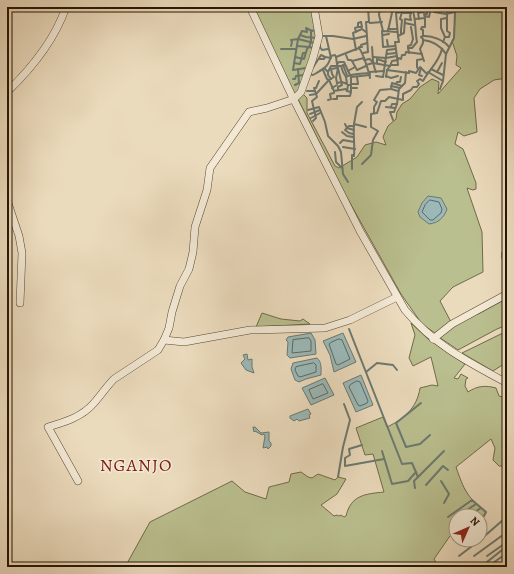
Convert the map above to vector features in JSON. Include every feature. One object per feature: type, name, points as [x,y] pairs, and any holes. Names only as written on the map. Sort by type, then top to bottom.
[{"type":"street","points":[[7,92],[33,63],[50,40],[66,7]]},
{"type":"street","points":[[250,7],[360,231],[397,297],[414,321],[433,339],[455,354],[507,383]]},
{"type":"street","points":[[78,481],[48,427],[66,422],[83,413],[94,403],[114,379],[158,350],[169,328],[180,286],[189,269],[193,252],[195,227],[207,190],[208,175],[212,164],[249,112],[294,99],[303,88],[319,36],[314,7]]},
{"type":"street","points":[[7,200],[19,236],[22,253],[20,303]]},
{"type":"street","points":[[507,250],[505,255],[507,264]]},
{"type":"street","points":[[433,339],[452,324],[507,294]]},
{"type":"street","points":[[164,340],[184,342],[250,330],[325,328],[350,320],[397,297]]},
{"type":"green space","points":[[314,7],[317,38],[298,92],[294,94],[254,8]]},
{"type":"green space","points":[[456,7],[502,7],[507,19],[507,78],[494,80],[480,89],[474,98],[477,132],[464,136],[458,132],[455,144],[463,149],[476,183],[476,189],[473,190],[467,188],[482,232],[483,272],[453,287],[440,301],[451,322],[435,333],[422,324],[401,294],[345,194],[298,99],[303,94],[307,98],[307,113],[335,166],[339,168],[357,157],[365,145],[376,142],[386,145],[383,137],[388,126],[396,119],[397,112],[402,104],[410,99],[420,87],[432,79],[439,82],[438,94],[461,68],[456,65],[457,56],[452,41],[454,38]]},
{"type":"green space","points":[[502,301],[507,311],[507,325],[458,350],[439,337],[455,324]]},
{"type":"green space","points":[[262,313],[281,319],[300,321],[303,319],[310,324],[256,327]]},
{"type":"green space","points":[[411,323],[428,339],[465,364],[454,378],[458,379],[461,374],[468,378],[466,379],[465,386],[468,392],[478,387],[492,387],[496,388],[499,396],[507,398],[507,466],[499,466],[493,460],[495,448],[491,439],[456,467],[461,482],[470,497],[481,508],[448,508],[448,539],[434,559],[439,567],[125,567],[150,522],[232,481],[245,492],[266,499],[269,487],[289,482],[291,474],[301,472],[312,478],[318,474],[335,480],[338,477],[346,479],[337,494],[321,505],[334,516],[341,515],[344,517],[355,500],[365,495],[384,492],[373,454],[365,455],[356,428],[383,417],[387,427],[393,424],[409,412],[413,407],[420,388],[432,385],[438,386],[431,357],[413,366],[409,358],[415,335]]},
{"type":"green space","points":[[507,331],[507,362],[493,371],[462,353]]},
{"type":"water","points":[[428,196],[441,198],[447,209],[440,220],[429,224],[420,217],[418,212],[422,203]]},
{"type":"water","points":[[311,333],[315,340],[316,354],[290,358],[287,355],[288,342],[286,340],[288,337]]},
{"type":"water","points":[[343,333],[356,362],[334,372],[330,355],[323,341]]},
{"type":"water","points":[[247,354],[248,360],[252,359],[254,373],[246,370],[241,363],[245,359],[243,355]]},
{"type":"water","points":[[317,358],[321,368],[321,375],[299,382],[295,380],[291,369],[293,363]]},
{"type":"water","points":[[361,375],[373,405],[356,412],[343,383]]},
{"type":"water","points":[[325,378],[334,395],[311,405],[302,388]]},
{"type":"water","points":[[308,409],[311,414],[309,415],[310,418],[299,421],[297,419],[294,421],[290,418],[290,416]]},
{"type":"water","points":[[253,427],[261,433],[269,432],[269,441],[271,446],[268,449],[267,447],[263,448],[264,434],[262,435],[255,431],[254,432]]},
{"type":"waterway","points":[[358,7],[358,9],[368,8]]},
{"type":"waterway","points":[[363,53],[368,52],[366,22],[369,22],[368,8],[372,9],[372,7]]},
{"type":"waterway","points":[[380,7],[379,15],[383,31]]},
{"type":"waterway","points":[[386,77],[387,70],[391,65],[398,65],[395,42],[399,42],[398,36],[404,33],[405,19],[411,20],[410,16],[413,7]]},
{"type":"waterway","points":[[415,19],[425,18],[424,14],[427,14],[427,7]]},
{"type":"waterway","points":[[424,61],[420,49],[423,43],[423,39],[421,37],[423,36],[423,30],[421,29],[422,27],[425,27],[425,16],[429,17],[431,8],[427,7]]},
{"type":"waterway","points":[[440,89],[443,81],[446,54],[454,38],[456,7]]},
{"type":"waterway","points":[[388,31],[393,8]]},
{"type":"waterway","points":[[401,34],[402,20],[400,19],[403,8],[412,10]]},
{"type":"waterway","points":[[416,8],[427,9]]},
{"type":"waterway","points":[[409,53],[408,48],[412,48],[417,42],[413,11]]},
{"type":"waterway","points":[[398,36],[396,13],[402,12]]},
{"type":"waterway","points":[[419,19],[418,13],[424,12]]},
{"type":"waterway","points":[[434,12],[446,14],[455,12]]},
{"type":"waterway","points":[[402,13],[411,13]]},
{"type":"waterway","points":[[443,42],[445,37],[449,37],[450,33],[447,31],[447,13]]},
{"type":"waterway","points":[[445,37],[441,28],[441,19],[447,18]]},
{"type":"waterway","points":[[358,27],[362,27],[361,22]]},
{"type":"waterway","points":[[356,32],[355,28],[358,27],[358,23],[361,22]]},
{"type":"waterway","points":[[369,22],[382,22]]},
{"type":"waterway","points":[[405,23],[414,25]]},
{"type":"waterway","points":[[408,48],[413,39],[411,27]]},
{"type":"waterway","points":[[306,69],[293,70],[298,39],[302,31],[307,32],[306,28],[312,31]]},
{"type":"waterway","points":[[356,50],[353,33],[362,29],[366,32]]},
{"type":"waterway","points":[[388,29],[397,29]]},
{"type":"waterway","points":[[314,48],[309,47],[311,42],[311,31],[316,30]]},
{"type":"waterway","points":[[395,46],[383,47],[382,31],[397,32]]},
{"type":"waterway","points":[[383,35],[389,34]]},
{"type":"waterway","points":[[300,35],[317,38]]},
{"type":"waterway","points":[[321,38],[322,36],[333,36],[353,39],[366,36]]},
{"type":"waterway","points":[[319,59],[324,59],[325,57],[331,58],[326,36]]},
{"type":"waterway","points":[[423,36],[430,36],[438,39],[449,47]]},
{"type":"waterway","points":[[291,46],[291,40],[298,39],[314,43]]},
{"type":"waterway","points":[[387,40],[388,46]]},
{"type":"waterway","points":[[423,40],[436,44],[446,54]]},
{"type":"waterway","points":[[359,47],[362,47],[361,45],[367,43]]},
{"type":"waterway","points":[[320,45],[322,50],[328,49]]},
{"type":"waterway","points":[[297,46],[309,47]]},
{"type":"waterway","points":[[295,57],[304,59],[309,47]]},
{"type":"waterway","points":[[372,47],[373,63],[376,72]]},
{"type":"waterway","points":[[310,73],[309,74],[313,75],[325,68],[331,56],[335,55],[336,57],[359,48],[364,58],[370,78]]},
{"type":"waterway","points":[[281,49],[296,49]]},
{"type":"waterway","points":[[376,76],[383,77],[387,50],[395,49]]},
{"type":"waterway","points":[[362,164],[371,155],[373,140],[378,131],[371,127],[371,114],[377,113],[381,101],[385,101],[389,97],[403,100],[403,94],[411,90],[413,87],[417,87],[419,84],[417,81],[420,79],[423,81],[441,54],[442,49]]},
{"type":"waterway","points":[[398,58],[401,59],[402,55],[405,55],[406,52],[422,54]]},
{"type":"waterway","points":[[294,63],[300,64],[303,53],[305,53]]},
{"type":"waterway","points":[[387,54],[396,53]]},
{"type":"waterway","points":[[312,69],[321,55],[325,57]]},
{"type":"waterway","points":[[346,55],[348,60],[352,61],[364,58]]},
{"type":"waterway","points":[[373,57],[386,58],[397,56]]},
{"type":"waterway","points":[[336,57],[337,64],[339,62],[344,62],[351,77],[370,75]]},
{"type":"waterway","points":[[364,60],[370,59],[373,63]]},
{"type":"waterway","points":[[377,63],[377,59],[386,62]]},
{"type":"waterway","points":[[418,69],[417,60],[423,59]]},
{"type":"waterway","points":[[366,65],[373,63],[390,66],[392,61],[398,60]]},
{"type":"waterway","points":[[352,61],[357,70],[366,66]]},
{"type":"waterway","points":[[437,72],[442,63]]},
{"type":"waterway","points":[[337,64],[342,85],[338,87],[338,90]]},
{"type":"waterway","points":[[343,65],[347,75]]},
{"type":"waterway","points":[[324,68],[328,72],[331,66],[345,65]]},
{"type":"waterway","points":[[341,66],[346,77]]},
{"type":"waterway","points":[[348,71],[355,67]]},
{"type":"waterway","points":[[387,70],[409,73],[409,71],[416,73],[420,67],[427,74]]},
{"type":"waterway","points":[[334,91],[329,80],[334,77],[331,69],[337,68]]},
{"type":"waterway","points":[[337,83],[336,78],[338,68]]},
{"type":"waterway","points":[[421,68],[419,75],[422,76]]},
{"type":"waterway","points":[[295,85],[299,83],[298,69]]},
{"type":"waterway","points":[[431,69],[443,75]]},
{"type":"waterway","points":[[310,95],[316,94],[329,80],[327,79],[323,70]]},
{"type":"waterway","points":[[369,72],[384,71]]},
{"type":"waterway","points":[[328,72],[331,79]]},
{"type":"waterway","points":[[393,120],[390,112],[394,112],[397,104],[399,89],[405,83],[406,72]]},
{"type":"waterway","points":[[428,72],[443,81]]},
{"type":"waterway","points":[[293,79],[295,79],[296,76],[304,75],[305,73]]},
{"type":"waterway","points":[[337,83],[342,82],[347,84],[346,77],[354,74],[370,73]]},
{"type":"waterway","points":[[386,76],[391,78],[398,76]]},
{"type":"waterway","points":[[328,100],[331,99],[330,94],[334,93],[334,91],[346,89],[347,91],[351,92],[351,77]]},
{"type":"waterway","points":[[351,84],[358,84],[357,77]]},
{"type":"waterway","points":[[396,84],[397,82],[400,82],[401,77]]},
{"type":"waterway","points":[[313,121],[316,118],[312,101],[317,97],[314,88],[316,88],[319,81]]},
{"type":"waterway","points":[[374,113],[374,107],[377,102],[374,100],[380,90],[391,89],[392,83],[402,86]]},
{"type":"waterway","points":[[332,88],[337,85]]},
{"type":"waterway","points":[[347,91],[348,85],[351,85]]},
{"type":"waterway","points":[[391,86],[400,88]]},
{"type":"waterway","points":[[351,88],[357,88]]},
{"type":"waterway","points":[[391,89],[398,91]]},
{"type":"waterway","points":[[307,91],[315,91]]},
{"type":"waterway","points":[[333,99],[337,99],[337,96],[350,96],[351,92]]},
{"type":"waterway","points":[[354,124],[357,107],[362,102]]},
{"type":"waterway","points":[[391,107],[392,104],[397,104]]},
{"type":"waterway","points":[[308,110],[319,107],[325,122],[328,136],[338,146],[341,152],[343,174],[348,182]]},
{"type":"waterway","points":[[386,107],[395,108]]},
{"type":"waterway","points":[[310,114],[320,110]]},
{"type":"waterway","points":[[311,118],[320,113]]},
{"type":"waterway","points":[[345,124],[347,128],[354,130]]},
{"type":"waterway","points":[[352,169],[352,155],[354,156],[354,124],[366,127]]},
{"type":"waterway","points":[[353,134],[345,130],[349,126],[354,126]]},
{"type":"waterway","points":[[342,132],[347,136],[353,137]]},
{"type":"waterway","points":[[340,143],[343,140],[354,142]]},
{"type":"waterway","points":[[343,147],[355,149]]},
{"type":"waterway","points":[[335,152],[336,162],[342,168]]},
{"type":"waterway","points":[[349,329],[402,464],[412,463],[418,477]]},
{"type":"waterway","points":[[366,372],[377,363],[393,365],[397,370]]},
{"type":"waterway","points":[[421,403],[396,423],[406,447],[420,444],[430,435]]},
{"type":"waterway","points":[[338,477],[343,447],[350,420],[344,404]]},
{"type":"waterway","points":[[362,445],[349,449],[350,455],[345,458],[345,466],[384,459]]},
{"type":"waterway","points":[[382,451],[392,484],[408,481],[416,472]]},
{"type":"waterway","points":[[415,488],[414,481],[444,451]]},
{"type":"waterway","points":[[426,485],[443,466],[448,470]]},
{"type":"waterway","points":[[441,481],[449,494],[444,503]]},
{"type":"waterway","points":[[461,508],[472,500],[481,508]]},
{"type":"waterway","points":[[470,508],[476,504]]},
{"type":"waterway","points":[[488,533],[503,520],[507,525]]},
{"type":"waterway","points":[[474,556],[507,532]]},
{"type":"waterway","points":[[487,556],[507,542]]},
{"type":"waterway","points":[[487,562],[507,546]]},
{"type":"waterway","points":[[459,556],[470,548]]},
{"type":"waterway","points":[[493,563],[507,553]]},
{"type":"waterway","points":[[498,567],[507,559]]},
{"type":"district","name":"NGANJO","points":[[136,465]]}]
